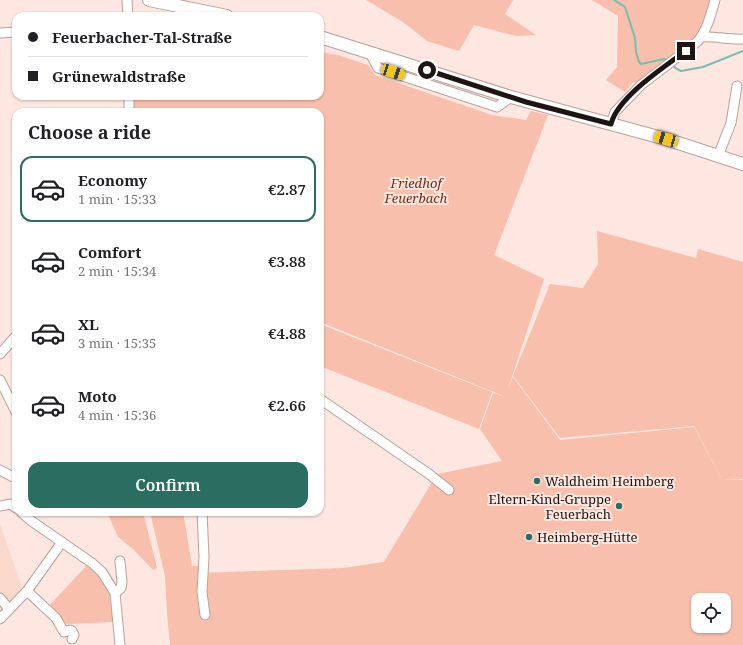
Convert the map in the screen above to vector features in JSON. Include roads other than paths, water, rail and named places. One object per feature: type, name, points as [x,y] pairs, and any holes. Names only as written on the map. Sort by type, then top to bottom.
[{"type":"main road","points":[[149,0],[208,12]]},
{"type":"main road","points":[[324,38],[511,97],[611,124],[743,164]]},
{"type":"street","points":[[128,0],[128,12]]},
{"type":"street","points":[[611,124],[615,112],[640,85],[702,37],[715,0]]},
{"type":"street","points":[[0,33],[12,32]]},
{"type":"street","points":[[702,37],[713,36],[733,40],[743,39]]},
{"type":"street","points":[[718,156],[730,123],[737,86]]},
{"type":"street","points":[[0,354],[12,340]]},
{"type":"street","points":[[0,380],[12,404]]},
{"type":"street","points":[[324,402],[430,474],[449,490]]},
{"type":"street","points":[[0,470],[12,476]]},
{"type":"street","points":[[0,506],[12,505]]},
{"type":"street","points":[[26,516],[92,563],[102,572],[115,593],[120,645]]},
{"type":"street","points":[[202,516],[204,557],[202,592],[205,615]]},
{"type":"street","points":[[0,619],[27,591],[62,542]]},
{"type":"street","points":[[115,593],[121,588],[122,582],[120,561]]},
{"type":"street","points":[[27,591],[56,618],[64,632],[70,630],[72,631],[74,635],[72,639]]},
{"type":"street","points":[[0,598],[9,610]]},
{"type":"waterway","points":[[614,0],[625,7],[635,38],[636,52],[639,62],[641,64],[664,59],[667,60]]},
{"type":"waterway","points":[[672,65],[681,71],[703,67],[743,51]]},
{"type":"place","name":"Waldheim Heimberg","points":[[537,481]]},
{"type":"place","name":"Eltern-Kind-Gruppe Feuerbach","points":[[619,506]]},
{"type":"place","name":"Heimberg-Hütte","points":[[529,537]]},
{"type":"park label","name":"Friedhof Feuerbach","points":[[416,190]]}]
